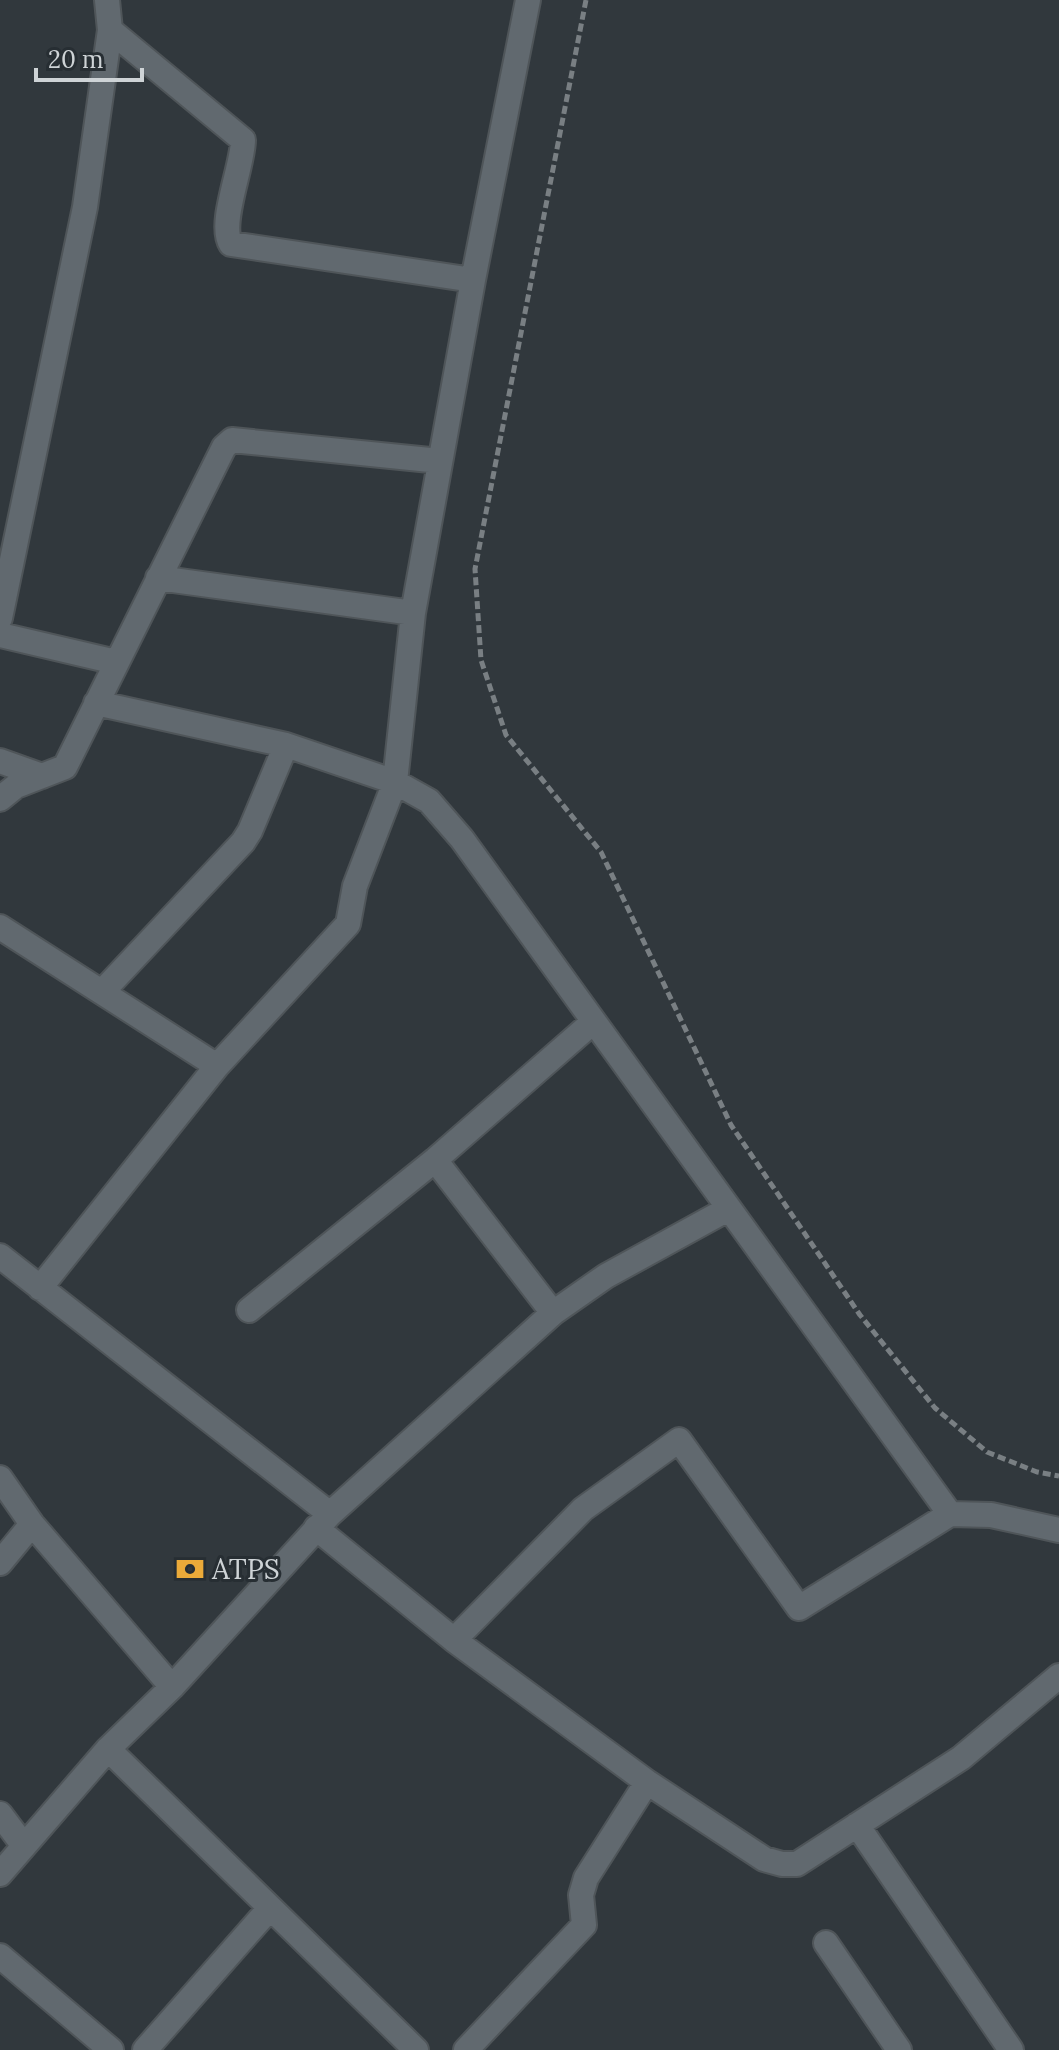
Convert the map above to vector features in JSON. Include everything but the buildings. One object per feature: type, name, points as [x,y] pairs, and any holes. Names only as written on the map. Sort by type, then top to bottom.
[{"type":"street","points":[[0,618],[85,207],[110,30],[107,0]]},
{"type":"street","points":[[40,1288],[217,1066],[348,924],[355,886],[395,782],[413,613],[473,280],[528,0]]},
{"type":"street","points":[[110,30],[243,140],[228,222],[227,238],[231,244],[473,280]]},
{"type":"street","points":[[0,799],[16,786],[65,767],[224,447],[232,440],[440,461]]},
{"type":"street","points":[[158,578],[413,613]]},
{"type":"street","points":[[0,635],[116,662]]},
{"type":"street","points":[[96,703],[286,745],[395,782],[429,801],[462,839],[950,1514]]},
{"type":"street","points":[[102,992],[243,842],[286,745]]},
{"type":"street","points":[[0,761],[42,776]]},
{"type":"street","points":[[0,927],[217,1066]]},
{"type":"street","points":[[249,1310],[435,1160],[593,1022]]},
{"type":"street","points":[[435,1160],[553,1313]]},
{"type":"street","points":[[0,1874],[108,1749],[172,1687],[323,1521],[553,1313],[606,1276],[728,1209]]},
{"type":"street","points":[[0,1256],[323,1521],[454,1640],[647,1782],[764,1859],[797,1864],[961,1758],[1059,1676]]},
{"type":"street","points":[[454,1640],[583,1509],[679,1440],[799,1608],[950,1514],[991,1515],[1059,1530]]},
{"type":"street","points":[[0,1478],[32,1524],[172,1687]]},
{"type":"street","points":[[0,1563],[32,1524]]},
{"type":"street","points":[[108,1749],[406,2046]]},
{"type":"street","points":[[466,2050],[584,1925],[581,1895],[586,1878],[647,1782]]},
{"type":"street","points":[[0,1814],[24,1846]]},
{"type":"street","points":[[857,1825],[1011,2050]]},
{"type":"street","points":[[145,2050],[270,1908]]},
{"type":"street","points":[[826,1943],[899,2050]]},
{"type":"street","points":[[0,1956],[111,2050]]},
{"type":"path","points":[[586,0],[475,569],[481,660],[506,735],[601,852],[731,1125],[860,1315],[935,1408],[963,1433],[987,1452],[1037,1472],[1059,1476]]},
{"type":"place","name":"ATPS","points":[[190,1569]]}]
